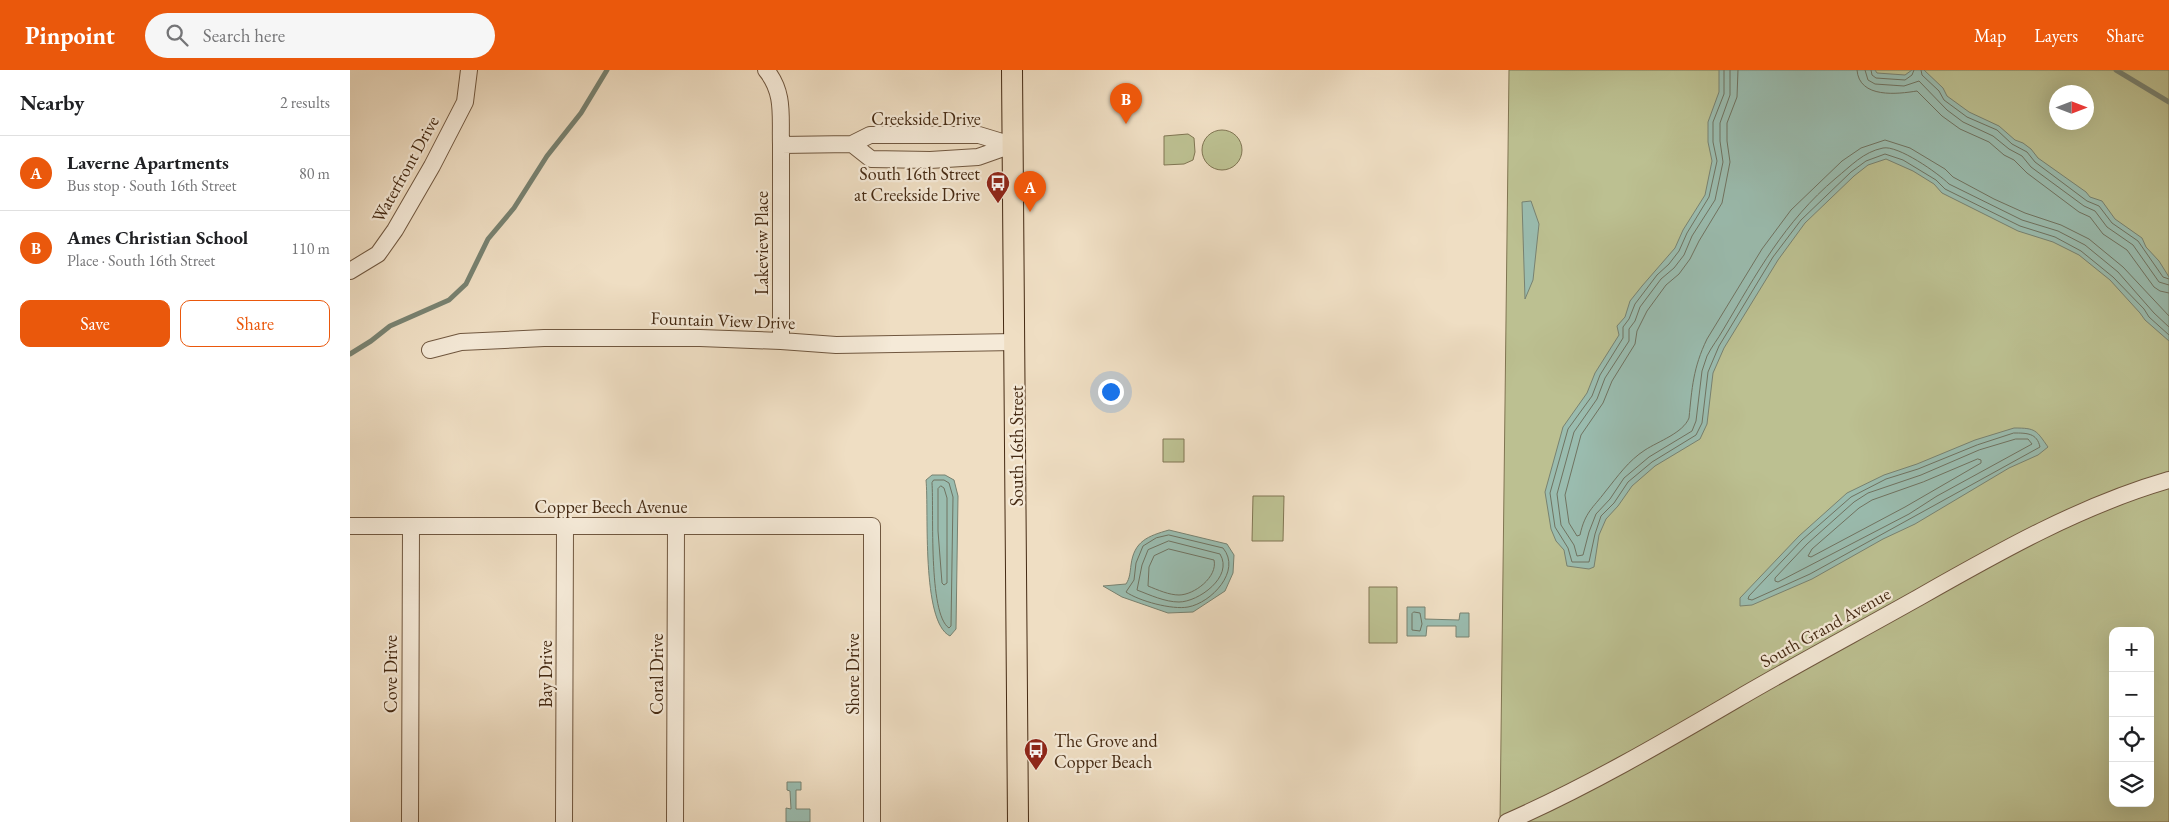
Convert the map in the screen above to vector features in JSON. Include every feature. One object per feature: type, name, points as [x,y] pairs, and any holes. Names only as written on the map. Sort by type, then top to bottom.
[{"type":"main road","name":"South 16th Street","points":[[1012,70],[1018,822]]},
{"type":"street","name":"Waterfront Drive","points":[[350,271],[378,254],[395,230],[432,166],[465,102],[469,70]]},
{"type":"street","points":[[766,70],[780,92],[781,145]]},
{"type":"street","name":"Creekside Drive","points":[[781,145],[852,144],[870,135],[979,135],[1012,145]]},
{"type":"street","name":"Creekside Drive","points":[[852,144],[871,159],[911,160],[978,156],[1012,145]]},
{"type":"street","name":"Lakeview Place","points":[[781,145],[781,341]]},
{"type":"street","name":"Fountain View Drive","points":[[430,350],[462,342],[544,338],[781,341],[836,345],[1015,342]]},
{"type":"street","name":"South Grand Avenue","points":[[1507,822],[1573,790],[1689,728],[2028,537],[2090,508],[2169,480]]},
{"type":"street","name":"Copper Beech Avenue","points":[[350,526],[872,526]]},
{"type":"street","name":"Cove Drive","points":[[410,822],[411,526]]},
{"type":"street","name":"Bay Drive","points":[[564,822],[565,526]]},
{"type":"street","name":"Coral Drive","points":[[675,822],[676,526]]},
{"type":"street","name":"Shore Drive","points":[[872,526],[872,822]]},
{"type":"green space","points":[[1509,70],[2169,70],[2169,822],[1500,822]]},
{"type":"green space","points":[[1226,130],[1233,133],[1239,139],[1242,150],[1241,158],[1233,167],[1226,170],[1218,170],[1211,167],[1203,158],[1202,146],[1205,139],[1214,131]]},
{"type":"green space","points":[[1188,134],[1194,138],[1195,152],[1193,160],[1184,164],[1164,165],[1164,136]]},
{"type":"green space","points":[[1163,439],[1184,439],[1184,462],[1163,462]]},
{"type":"green space","points":[[1253,496],[1284,496],[1283,541],[1252,541]]},
{"type":"green space","points":[[1369,587],[1397,587],[1397,643],[1369,643]]},
{"type":"water","points":[[1719,70],[1875,70],[1877,73],[1905,75],[1912,70],[1924,70],[1943,88],[1947,96],[1969,112],[1999,126],[2015,140],[2023,143],[2038,158],[2086,192],[2090,197],[2102,201],[2115,219],[2142,238],[2146,247],[2159,261],[2169,277],[2169,341],[2145,320],[2110,280],[2079,255],[2053,242],[2018,231],[1942,193],[1934,184],[1913,171],[1886,159],[1868,165],[1805,223],[1778,260],[1724,348],[1713,373],[1707,424],[1700,439],[1655,466],[1632,486],[1606,519],[1599,535],[1594,567],[1589,569],[1567,566],[1564,550],[1556,541],[1551,529],[1545,492],[1563,427],[1587,393],[1595,373],[1619,335],[1617,326],[1625,317],[1630,301],[1675,248],[1683,230],[1705,195],[1712,161],[1708,142],[1708,122],[1719,92]]},
{"type":"water","points":[[1531,201],[1539,224],[1533,280],[1525,299],[1522,202]]},
{"type":"water","points":[[2014,428],[2035,431],[2048,447],[2038,455],[2009,468],[1915,524],[1883,539],[1812,579],[1752,605],[1740,606],[1740,598],[1799,536],[1847,493],[1884,475],[1917,464],[1975,440]]},
{"type":"water","points":[[932,475],[945,475],[954,480],[958,496],[956,629],[950,636],[941,627],[934,610],[930,589],[926,480]]},
{"type":"water","points":[[1169,530],[1227,544],[1234,555],[1233,573],[1225,591],[1193,612],[1168,613],[1122,597],[1103,586],[1126,584],[1135,550],[1149,537]]},
{"type":"water","points":[[1407,607],[1425,607],[1425,619],[1459,620],[1460,613],[1469,613],[1469,637],[1456,637],[1456,626],[1427,626],[1426,636],[1407,636]]},
{"type":"water","points":[[787,782],[801,782],[801,790],[796,790],[796,809],[810,809],[810,822],[786,822],[786,808],[791,809],[790,791],[787,790]]},
{"type":"waterway","points":[[350,354],[390,326],[449,300],[466,284],[488,239],[514,208],[547,156],[581,113],[607,70]]},
{"type":"waterway","points":[[2116,70],[2169,102]]},
{"type":"place","name":"Ames Christian School","points":[[1126,124]]},
{"type":"place","name":"South 16th Street at Creekside Drive","points":[[998,204]]},
{"type":"place","name":"Laverne Apartments","points":[[1030,212]]},
{"type":"place","name":"The Grove and Copper Beach","points":[[1036,771]]}]
